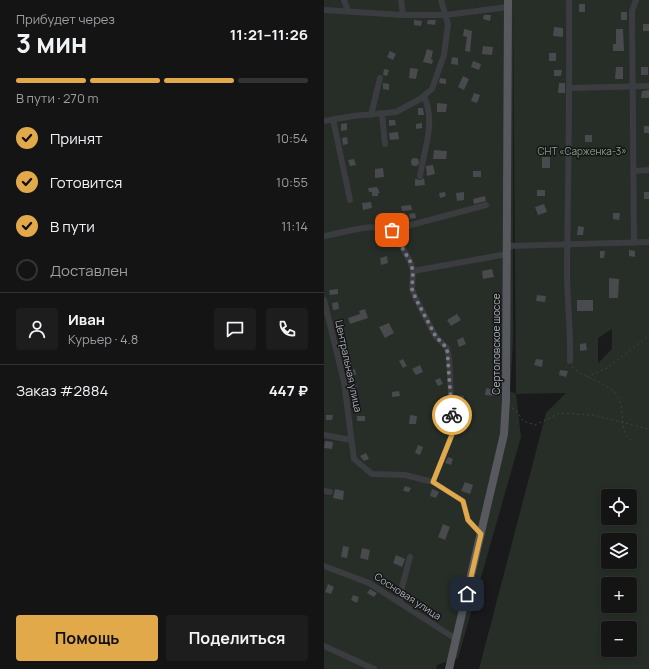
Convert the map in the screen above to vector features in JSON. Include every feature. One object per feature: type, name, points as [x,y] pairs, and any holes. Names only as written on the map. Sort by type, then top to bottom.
[{"type":"main road","name":"Сертоловское шоссе","points":[[481,534],[504,434],[506,406],[508,4]]},
{"type":"main road","points":[[449,669],[481,534]]},
{"type":"street","points":[[344,0],[348,12]]},
{"type":"street","points":[[401,0],[403,15]]},
{"type":"street","points":[[324,121],[396,112],[424,96],[432,89],[444,55],[448,24],[441,0]]},
{"type":"street","points":[[569,0],[570,88],[567,295],[571,338],[570,361]]},
{"type":"street","points":[[634,243],[632,11],[636,0]]},
{"type":"street","points":[[324,10],[403,15],[446,15],[508,4]]},
{"type":"street","points":[[371,114],[380,78]]},
{"type":"street","points":[[570,88],[632,88],[649,86]]},
{"type":"street","points":[[420,176],[430,126],[428,105],[424,96]]},
{"type":"street","points":[[382,113],[385,144]]},
{"type":"street","points":[[333,119],[350,200]]},
{"type":"street","points":[[634,171],[649,170]]},
{"type":"street","points":[[392,230],[486,205]]},
{"type":"street","points":[[324,236],[376,227],[385,227],[392,230],[410,261],[413,271],[412,289],[436,337],[447,348],[449,358],[453,432],[433,482],[463,501],[468,520],[481,534]]},
{"type":"street","points":[[507,246],[649,242]]},
{"type":"street","points":[[413,271],[507,254]]},
{"type":"street","name":"Центральная улица","points":[[324,300],[344,382],[354,459],[372,474],[405,475],[433,482]]},
{"type":"street","points":[[324,435],[351,440]]},
{"type":"street","points":[[400,604],[402,587],[410,557]]},
{"type":"street","name":"Сосновая улица","points":[[324,566],[369,583],[456,639]]},
{"type":"street","points":[[324,646],[374,669]]},
{"type":"path","points":[[586,377],[608,367],[649,335]]},
{"type":"path","points":[[570,361],[572,366],[586,377],[603,383],[616,394],[622,408],[625,432],[633,442]]},
{"type":"path","points":[[506,406],[515,409],[523,422],[535,425],[560,412],[593,415],[624,421],[649,429]]},
{"type":"green space","name":"СНТ «Сарженка-3»","points":[[324,0],[649,0],[649,669],[479,669],[546,413],[566,393],[516,394],[521,437],[458,658],[437,665],[436,669],[324,669]],"holes":[[[513,9],[516,394],[510,391],[513,342]],[[612,329],[612,349],[598,363],[598,338]]]},
{"type":"building","points":[[579,4],[585,4],[585,12],[579,12]]},
{"type":"building","points":[[621,12],[627,12],[627,20],[621,20]]},
{"type":"building","points":[[484,15],[491,15],[490,21],[483,19]]},
{"type":"building","points":[[414,20],[422,21],[421,26],[414,25]]},
{"type":"building","points":[[428,20],[436,20],[435,25],[427,24]]},
{"type":"building","points":[[643,24],[649,24],[649,31],[643,31]]},
{"type":"building","points":[[554,27],[563,28],[563,37],[553,36]]},
{"type":"building","points":[[464,29],[472,31],[470,52],[465,51],[467,37],[463,36]]},
{"type":"building","points":[[616,29],[623,29],[624,51],[613,51],[613,44],[616,44]]},
{"type":"building","points":[[483,46],[493,47],[492,55],[482,54]]},
{"type":"building","points":[[427,49],[433,51],[431,59],[433,60],[432,64],[423,62]]},
{"type":"building","points":[[390,51],[396,54],[393,60],[387,57]]},
{"type":"building","points":[[549,53],[556,53],[556,61],[549,61]]},
{"type":"building","points":[[452,57],[458,58],[458,65],[451,64]]},
{"type":"building","points":[[473,61],[481,64],[479,70],[471,67]]},
{"type":"building","points":[[616,67],[623,67],[623,79],[615,79]]},
{"type":"building","points":[[641,67],[648,67],[648,75],[641,75]]},
{"type":"building","points":[[410,68],[418,69],[416,79],[409,78]]},
{"type":"building","points":[[384,69],[389,70],[387,76],[383,75]]},
{"type":"building","points":[[554,70],[562,70],[561,76],[554,76]]},
{"type":"building","points":[[463,76],[469,79],[464,90],[458,87]]},
{"type":"building","points":[[440,78],[446,79],[446,84],[439,83]]},
{"type":"building","points":[[383,83],[389,84],[389,90],[383,89]]},
{"type":"building","points":[[559,83],[565,83],[565,93],[558,93]]},
{"type":"building","points":[[649,90],[649,98],[641,98],[642,91]]},
{"type":"building","points":[[474,93],[480,95],[477,103],[471,101]]},
{"type":"building","points":[[437,103],[447,104],[446,112],[437,112]]},
{"type":"building","points":[[418,108],[423,108],[424,115],[418,115]]},
{"type":"building","points":[[389,120],[395,120],[396,125],[389,126]]},
{"type":"building","points":[[347,123],[347,130],[341,131],[341,124]]},
{"type":"building","points":[[422,123],[422,128],[416,129],[416,124]]},
{"type":"building","points":[[644,126],[649,126],[649,133],[644,133]]},
{"type":"building","points":[[398,132],[399,139],[390,140],[389,133]]},
{"type":"building","points":[[585,135],[592,135],[592,142],[585,142]]},
{"type":"building","points":[[347,137],[348,144],[343,145],[342,138]]},
{"type":"building","points":[[434,150],[447,151],[446,159],[433,159]]},
{"type":"building","points":[[542,157],[550,157],[550,168],[542,168]]},
{"type":"building","points":[[415,158],[418,159],[418,165],[415,166],[412,165],[411,162],[412,159]]},
{"type":"building","points":[[354,159],[356,165],[350,166],[348,160]]},
{"type":"building","points":[[433,165],[435,174],[427,176],[426,166]]},
{"type":"building","points":[[383,168],[384,177],[375,178],[375,169]]},
{"type":"building","points":[[473,171],[481,171],[481,177],[473,177]]},
{"type":"building","points":[[424,178],[425,185],[415,186],[415,179],[421,180]]},
{"type":"building","points":[[377,187],[380,193],[378,193],[378,196],[372,196],[372,192],[369,192],[368,188]]},
{"type":"building","points":[[537,190],[545,190],[545,196],[537,196]]},
{"type":"building","points":[[445,192],[446,196],[440,198],[439,193]]},
{"type":"building","points":[[464,192],[464,200],[457,201],[456,193]]},
{"type":"building","points":[[644,192],[649,192],[649,199],[644,199]]},
{"type":"building","points":[[485,196],[486,201],[474,204],[473,199]]},
{"type":"building","points":[[371,202],[372,208],[363,210],[362,203]]},
{"type":"building","points":[[544,204],[547,212],[538,215],[535,207]]},
{"type":"building","points":[[411,205],[412,210],[402,211],[401,206]]},
{"type":"building","points":[[415,213],[416,218],[410,219],[409,214]]},
{"type":"building","points":[[613,213],[620,213],[619,220],[613,219]]},
{"type":"building","points":[[578,226],[584,227],[583,235],[577,235]]},
{"type":"building","points":[[380,232],[387,233],[388,239],[381,240]]},
{"type":"building","points":[[629,250],[635,251],[635,257],[629,256]]},
{"type":"building","points":[[600,251],[605,251],[604,258],[600,258]]},
{"type":"building","points":[[387,256],[388,263],[381,265],[380,258]]},
{"type":"building","points":[[492,269],[494,277],[483,279],[482,271]]},
{"type":"building","points":[[609,278],[619,279],[618,298],[609,298]]},
{"type":"building","points":[[338,289],[338,294],[330,295],[329,290]]},
{"type":"building","points":[[537,295],[546,296],[545,302],[536,301]]},
{"type":"building","points":[[577,300],[593,300],[593,311],[577,311]]},
{"type":"building","points":[[338,302],[339,309],[333,310],[332,303]]},
{"type":"building","points":[[365,309],[368,318],[350,324],[348,318],[360,314],[359,311]]},
{"type":"building","points":[[457,314],[461,320],[451,326],[447,320]]},
{"type":"building","points":[[389,323],[394,333],[385,338],[379,327]]},
{"type":"building","points":[[463,337],[466,344],[459,347],[457,340]]},
{"type":"building","points":[[586,343],[587,350],[580,351],[580,344]]},
{"type":"building","points":[[345,359],[351,359],[351,364],[345,365]]},
{"type":"building","points":[[403,359],[407,366],[403,368],[399,361]]},
{"type":"building","points":[[536,359],[543,360],[542,367],[534,365]]},
{"type":"building","points":[[420,365],[423,372],[416,375],[412,369]]},
{"type":"building","points":[[355,369],[356,375],[349,375],[348,370]]},
{"type":"building","points":[[560,370],[568,371],[566,377],[559,375]]},
{"type":"building","points":[[440,378],[443,384],[438,386],[435,380]]},
{"type":"building","points":[[356,383],[357,390],[352,391],[351,384]]},
{"type":"building","points":[[486,388],[496,390],[495,396],[485,395]]},
{"type":"building","points":[[399,391],[400,396],[392,397],[392,392]]},
{"type":"building","points":[[456,395],[464,396],[463,400],[456,400]]},
{"type":"building","points":[[326,415],[333,415],[332,420],[326,420]]},
{"type":"building","points":[[410,415],[417,416],[416,424],[409,424]]},
{"type":"building","points":[[357,416],[365,416],[365,421],[357,421]]},
{"type":"building","points":[[325,441],[333,442],[332,449],[324,448]]},
{"type":"building","points":[[418,445],[423,447],[420,455],[415,453]]},
{"type":"building","points":[[366,453],[369,459],[364,461],[360,456]]},
{"type":"building","points":[[448,457],[453,459],[451,465],[445,463]]},
{"type":"building","points":[[465,482],[473,485],[470,494],[461,491]]},
{"type":"building","points":[[405,486],[411,488],[409,492],[403,491]]},
{"type":"building","points":[[335,489],[344,491],[343,500],[333,498]]},
{"type":"building","points":[[432,489],[439,492],[436,498],[430,496]]},
{"type":"building","points":[[443,524],[450,527],[445,540],[438,537]]},
{"type":"building","points":[[343,546],[349,547],[347,558],[341,557]]},
{"type":"building","points":[[362,548],[370,550],[368,560],[360,558]]},
{"type":"building","points":[[396,555],[405,559],[402,567],[393,563]]},
{"type":"building","points":[[328,584],[334,587],[331,594],[325,592]]},
{"type":"building","points":[[370,589],[377,593],[374,597],[367,593]]},
{"type":"building","points":[[353,595],[359,597],[357,603],[351,600]]},
{"type":"way so far","points":[[392,230],[410,261],[413,271],[412,289],[416,299],[436,337],[447,348],[449,358],[452,415]]},
{"type":"route","points":[[452,415],[453,432],[433,482],[463,501],[468,520],[481,534],[467,594]]}]
